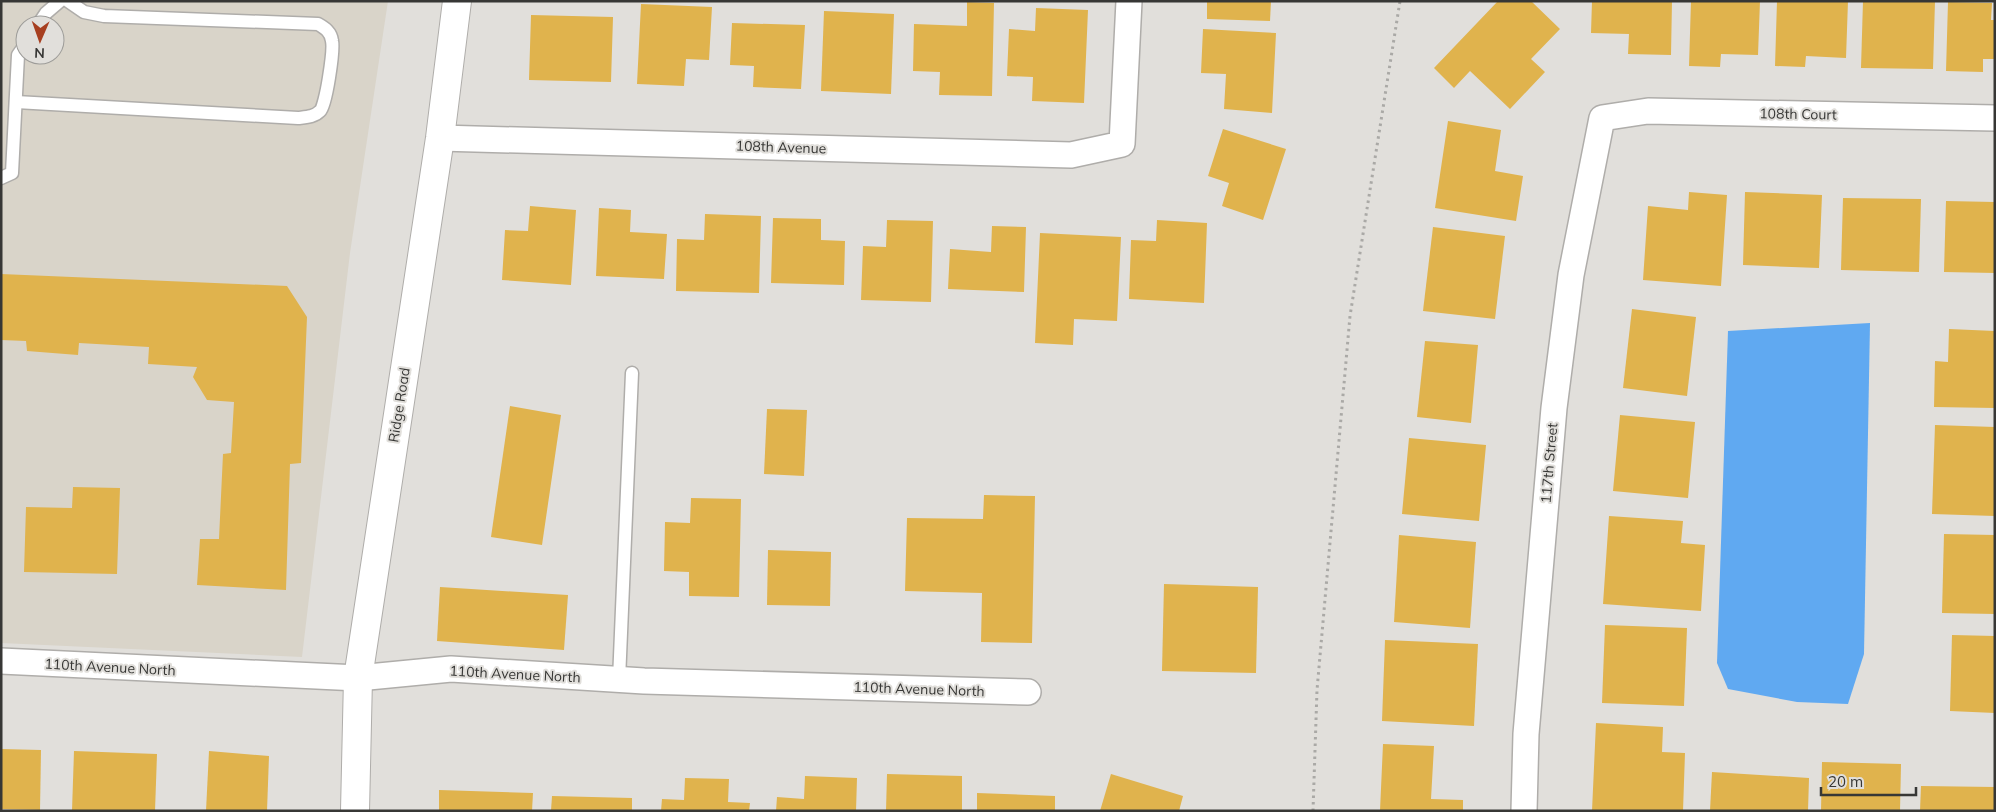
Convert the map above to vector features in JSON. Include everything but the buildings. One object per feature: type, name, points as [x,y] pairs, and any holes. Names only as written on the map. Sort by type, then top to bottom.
[{"type":"street","name":"Ridge Road","points":[[355,811],[358,678],[440,138],[457,1]]},
{"type":"street","name":"108th Avenue","points":[[440,138],[1071,155],[1122,144],[1129,1]]},
{"type":"street","name":"108th Court","points":[[1602,118],[1648,112],[1995,118]]},
{"type":"street","name":"117th Street","points":[[1524,811],[1526,734],[1554,408],[1571,274],[1602,118]]},
{"type":"street","name":"110th Avenue North","points":[[1,662],[358,678],[451,669],[619,680],[1028,692]]},
{"type":"lane","points":[[45,15],[60,1]]},
{"type":"lane","points":[[16,102],[298,118],[312,117],[322,110],[326,98],[332,42],[327,30],[318,24],[104,16],[84,12],[68,1]]},
{"type":"lane","points":[[1,178],[12,174],[18,65]]},
{"type":"lane","points":[[619,680],[632,373]]},
{"type":"path","points":[[1313,811],[1317,690],[1350,316],[1400,1]]},
{"type":"shaded area","points":[[1,1],[388,1],[350,253],[302,657],[1,643]]},
{"type":"water","points":[[1870,323],[1864,654],[1848,704],[1797,702],[1728,689],[1717,663],[1728,331]]}]
